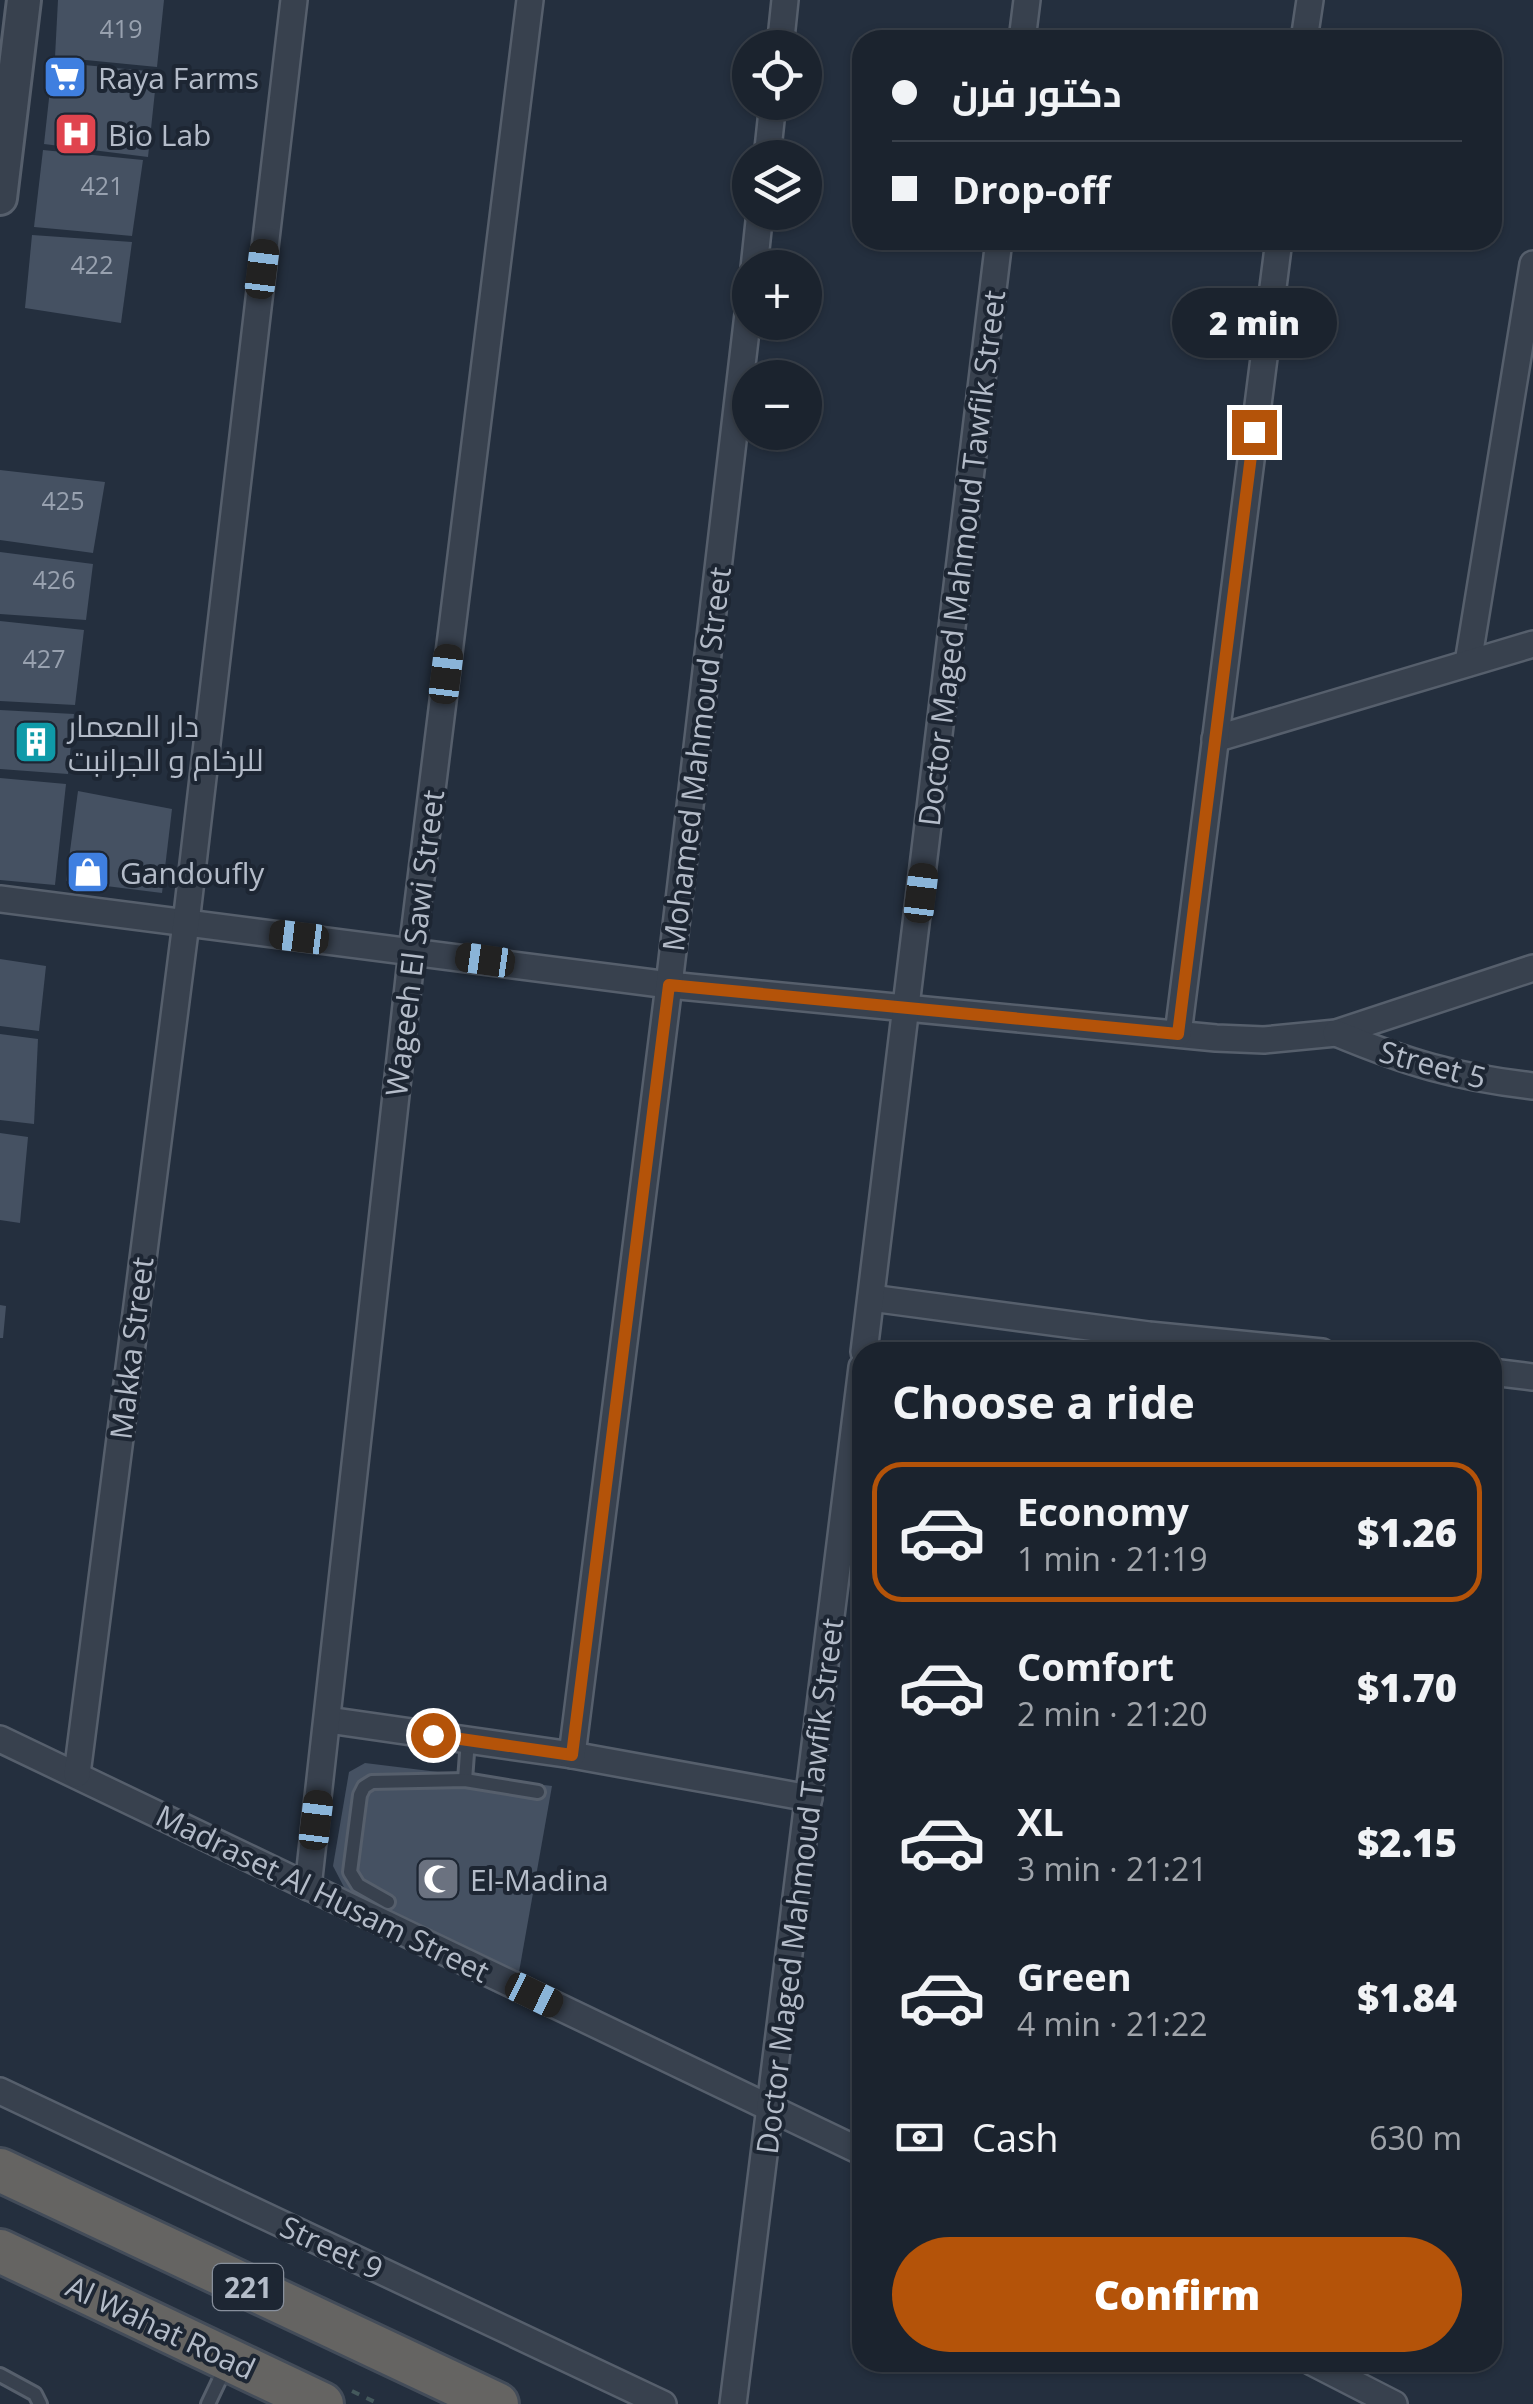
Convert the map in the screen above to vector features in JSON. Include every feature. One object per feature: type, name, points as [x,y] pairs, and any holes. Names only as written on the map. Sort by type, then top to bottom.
[{"type":"highway","name":"221","points":[[0,2170],[496,2404]]},
{"type":"highway","name":"Al Wahat Road","points":[[0,2251],[322,2404]]},
{"type":"street","points":[[0,198],[24,0]]},
{"type":"street","name":"Makka Street","points":[[77,1774],[186,923],[294,0]]},
{"type":"street","name":"Wageeh El Sawi Street","points":[[319,1892],[328,1720],[412,951],[530,0]]},
{"type":"street","points":[[782,30],[785,0]]},
{"type":"street","points":[[1023,30],[1027,0]]},
{"type":"street","points":[[1306,30],[1310,0]]},
{"type":"street","name":"Doctor Maged Mahmoud Tawfik Street","points":[[865,1342],[997,250]]},
{"type":"street","points":[[1178,1034],[1278,250]]},
{"type":"street","points":[[1468,663],[1533,264]]},
{"type":"street","name":"Mohamed Mahmoud Street","points":[[572,1755],[745,340]]},
{"type":"street","points":[[1215,739],[1533,644]]},
{"type":"street","points":[[0,900],[669,985],[1264,1040],[1336,1033],[1533,968]]},
{"type":"street","name":"Street 5","points":[[1336,1033],[1441,1072],[1533,1086]]},
{"type":"street","points":[[871,1298],[1136,1342]]},
{"type":"street","points":[[1502,1373],[1533,1378]]},
{"type":"street","name":"Doctor Maged Mahmoud Tawfik Street","points":[[733,2404],[852,1448]]},
{"type":"street","points":[[328,1720],[572,1755],[809,1798]]},
{"type":"street","name":"Madraset Al Husam Street","points":[[0,1739],[852,2147]]},
{"type":"street","name":"Street 9","points":[[0,2091],[663,2404]]},
{"type":"street","points":[[1332,2372],[1394,2404]]},
{"type":"lane","points":[[465,1780],[468,1740]]},
{"type":"lane","points":[[388,1902],[351,1877],[349,1867],[364,1787],[372,1782],[465,1780],[538,1792]]},
{"type":"lane","points":[[319,1892],[351,1877]]},
{"type":"lane","points":[[208,2404],[230,2360]]},
{"type":"lane","points":[[0,2375],[34,2394],[40,2404]]},
{"type":"building","points":[[58,0],[164,0],[157,67],[55,57]]},
{"type":"building","points":[[53,62],[157,72],[148,157],[44,144]]},
{"type":"building","points":[[43,150],[143,160],[132,236],[34,227]]},
{"type":"building","points":[[32,235],[132,242],[121,323],[25,308]]},
{"type":"building","points":[[0,470],[105,482],[93,553],[0,540]]},
{"type":"building","points":[[0,552],[93,564],[86,620],[0,614]]},
{"type":"building","points":[[0,621],[84,630],[75,705],[0,701]]},
{"type":"building","name":"دار المعمار للرخام و الجرانبت","points":[[0,710],[74,714],[68,774],[0,769]]},
{"type":"building","points":[[0,778],[66,784],[55,885],[0,880]]},
{"type":"building","points":[[78,791],[172,809],[162,893],[66,881]]},
{"type":"building","points":[[0,959],[46,966],[39,1031],[0,1026]]},
{"type":"building","points":[[0,1034],[38,1039],[34,1124],[0,1120]]},
{"type":"building","points":[[0,1133],[28,1137],[20,1223],[0,1220]]},
{"type":"building","points":[[0,1305],[6,1306],[3,1338],[0,1338]]},
{"type":"building","name":"El-Madina","points":[[365,1763],[552,1786],[519,1972],[347,1893],[333,1866],[349,1772]]},
{"type":"place","name":"Raya Farms","points":[[65,77]]},
{"type":"place","name":"Bio Lab","points":[[76,134]]},
{"type":"place","name":"دار المعمار للرخام و الجرانبت","points":[[36,742]]},
{"type":"place","name":"Gandoufly","points":[[88,872]]},
{"type":"place","name":"El-Madina","points":[[438,1879]]},
{"type":"route","points":[[433,1735],[572,1755],[669,985],[1178,1034],[1254,432]]}]
